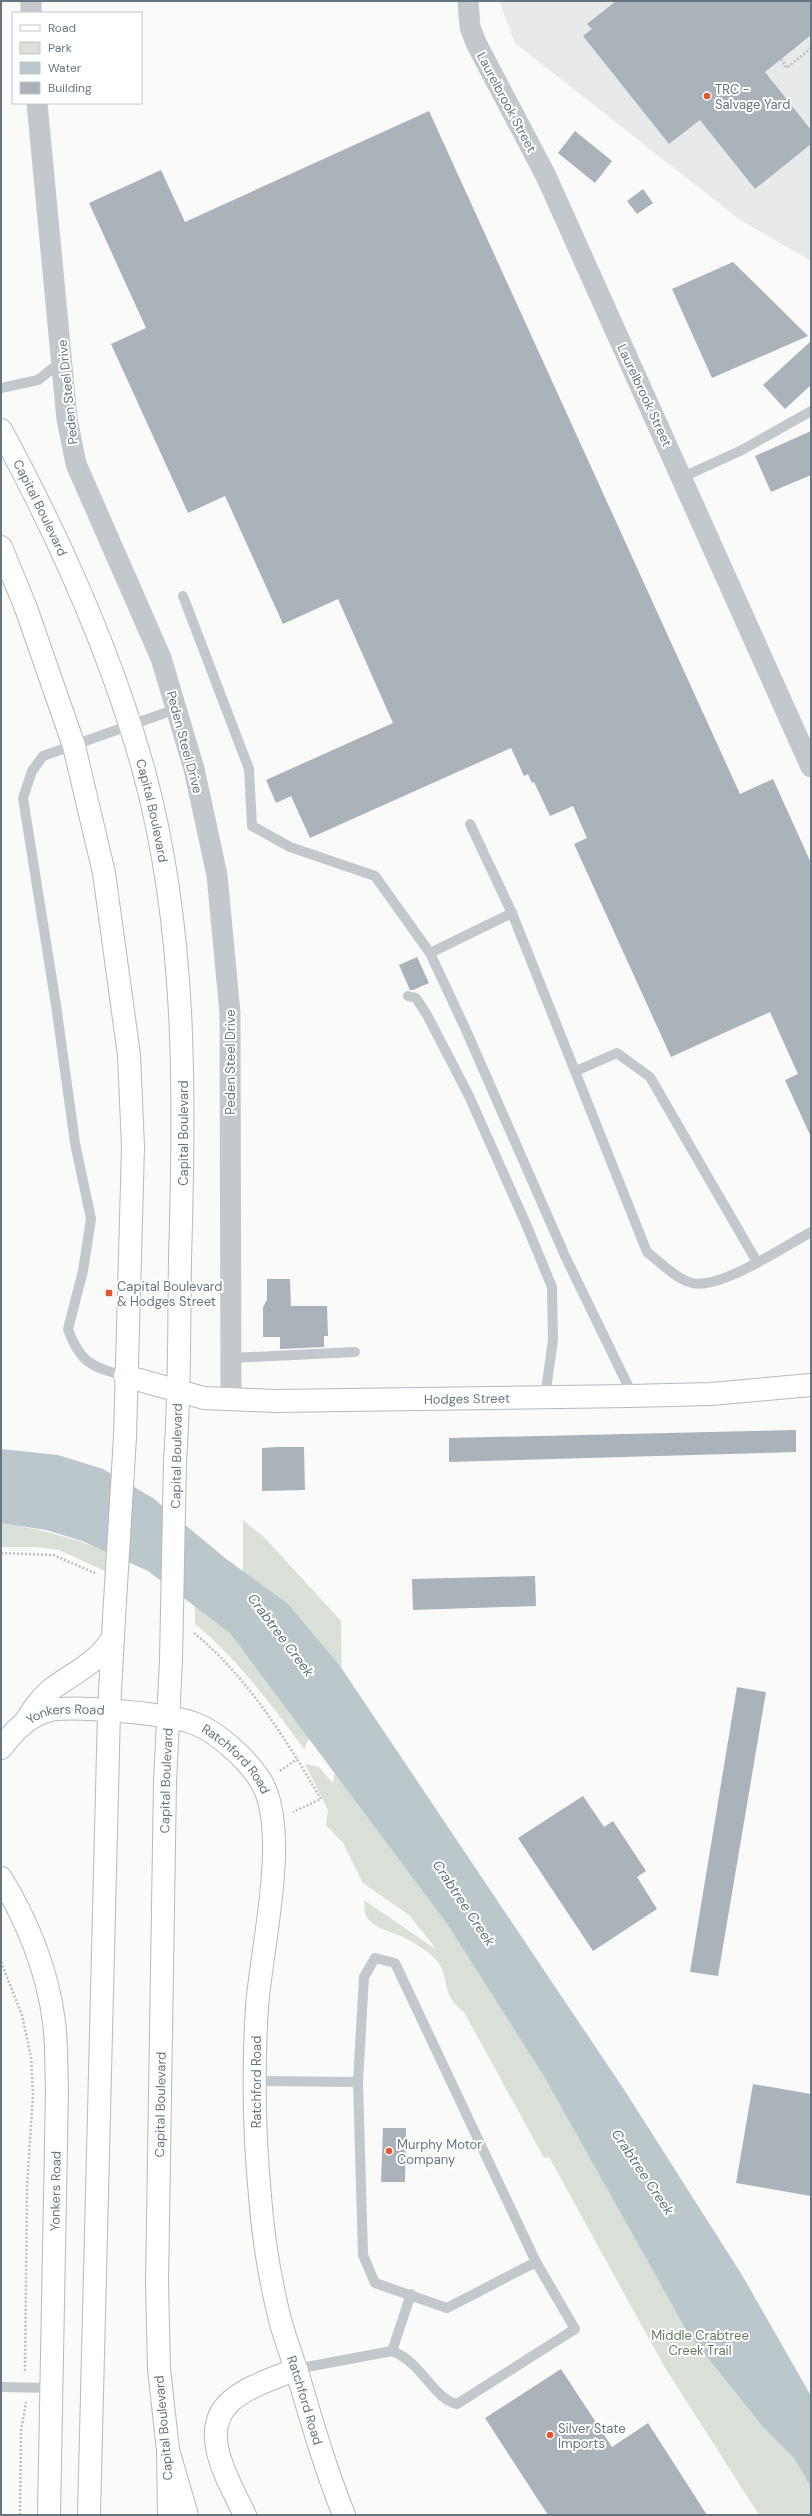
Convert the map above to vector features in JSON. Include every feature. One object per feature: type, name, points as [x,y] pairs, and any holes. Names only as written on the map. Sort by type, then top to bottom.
[{"type":"main road","name":"Capital Boulevard","points":[[1,430],[80,592],[109,663],[144,772],[161,848],[174,927],[181,1004],[184,1125],[171,1660],[168,1718],[157,2283],[159,2369],[168,2450],[169,2515]]},
{"type":"main road","points":[[1,547],[28,615],[74,746],[104,873],[129,1055],[133,1146],[125,1376],[125,1437],[109,1711],[89,2515]]},
{"type":"main road","name":"Hodges Street","points":[[125,1376],[204,1398],[231,1400],[633,1396],[718,1393],[811,1385]]},
{"type":"main road","points":[[26,1722],[36,1705],[52,1689],[98,1658],[113,1629]]},
{"type":"main road","name":"Yonkers Road","points":[[1,1748],[26,1722],[51,1710],[109,1711],[142,1715]]},
{"type":"main road","name":"Ratchford Road","points":[[142,1715],[168,1718],[197,1724],[229,1745],[262,1783],[272,1819],[274,1849],[257,2006],[255,2081],[260,2195],[268,2267],[281,2323],[344,2515]]},
{"type":"main road","name":"Yonkers Road","points":[[4,1888],[38,1958],[48,1986],[54,2028],[57,2090],[49,2515]]},
{"type":"main road","points":[[245,2515],[222,2465],[216,2440],[219,2418],[231,2401],[241,2394],[296,2369]]},
{"type":"main road","points":[[168,2450],[187,2515]]},
{"type":"street","points":[[31,1],[31,12]]},
{"type":"street","name":"Laurelbrook Street","points":[[468,1],[470,27],[476,43],[546,176],[683,477],[811,767]]},
{"type":"street","name":"Peden Steel Drive","points":[[37,104],[67,418],[76,464],[161,658],[194,769],[217,875],[230,1013],[231,1400]]},
{"type":"lane","points":[[1,388],[38,380],[62,361]]},
{"type":"lane","points":[[683,477],[742,450],[811,411]]},
{"type":"lane","points":[[184,596],[249,769],[252,826],[290,847],[375,876],[430,953],[465,1028],[566,1258],[633,1396]]},
{"type":"lane","points":[[125,1376],[101,1369],[82,1357],[68,1329],[83,1271],[91,1218],[75,1143],[56,1005],[23,798],[32,771],[43,756],[176,709]]},
{"type":"lane","points":[[470,824],[512,912],[647,1252],[678,1276],[692,1283],[723,1280],[811,1232]]},
{"type":"lane","points":[[430,953],[512,912]]},
{"type":"lane","points":[[408,996],[416,998],[427,1015],[469,1096],[526,1224],[552,1288],[553,1340],[545,1397]]},
{"type":"lane","points":[[576,1071],[617,1053],[650,1077],[757,1262]]},
{"type":"lane","points":[[230,1358],[355,1352]]},
{"type":"lane","points":[[296,2369],[392,2351],[404,2355],[417,2366],[446,2402],[457,2404],[575,2329],[536,2262],[395,1963],[375,1958],[364,1976],[358,2082],[363,2255],[374,2283],[411,2294],[447,2308],[536,2262]]},
{"type":"lane","points":[[255,2081],[358,2082]]},
{"type":"lane","points":[[392,2351],[411,2294]]},
{"type":"lane","points":[[1,2387],[51,2388]]},
{"type":"path","points":[[781,59],[787,68],[811,48]]},
{"type":"path","points":[[1,1553],[53,1554],[80,1565],[101,1576]]},
{"type":"path","points":[[194,1633],[213,1649],[275,1724],[321,1799],[293,1812]]},
{"type":"path","points":[[1,1962],[22,2015],[31,2057],[33,2094],[27,2186],[25,2376]]},
{"type":"path","points":[[20,2515],[21,2431],[26,2402]]},
{"type":"shaded area","points":[[499,1],[811,1],[811,261],[740,220],[515,43]]},
{"type":"green space","points":[[243,1520],[265,1538],[341,1621],[342,1728],[243,1610]]},
{"type":"green space","points":[[1,1523],[55,1534],[107,1552],[107,1572],[59,1550],[37,1547],[1,1547]]},
{"type":"green space","points":[[195,1605],[225,1619],[313,1731],[304,1749],[253,1683],[225,1652],[195,1624]]},
{"type":"green space","name":"Middle Crabtree Creek Trail","points":[[342,1728],[811,2437],[811,2515],[759,2515],[664,2366],[549,2157],[544,2158],[464,2012],[451,1998],[443,1970],[431,1955],[419,1946],[403,1937],[378,1927],[366,1916],[364,1900],[437,1950],[409,1915],[363,1883],[343,1843],[326,1825],[328,1810],[305,1764],[319,1767],[333,1783]]},
{"type":"water","name":"Crabtree Creek","points":[[1,1449],[58,1455],[103,1469],[153,1498],[225,1558],[288,1604],[340,1666],[625,2091],[742,2275],[811,2396],[811,2487],[794,2458],[764,2428],[688,2333],[544,2076],[448,1925],[230,1633],[148,1571],[82,1541],[46,1530],[1,1523]]},
{"type":"building","name":"TRC - Salvage Yard","points":[[616,1],[811,1],[811,35],[765,72],[811,130],[811,144],[755,189],[700,120],[669,144],[583,36],[592,29],[587,24]]},
{"type":"building","points":[[429,111],[740,794],[773,779],[811,863],[811,1137],[785,1080],[798,1074],[770,1012],[671,1057],[574,844],[587,838],[573,806],[550,816],[534,782],[532,783],[528,774],[524,776],[511,748],[310,838],[291,796],[276,803],[266,780],[393,723],[338,599],[283,624],[225,496],[188,513],[111,344],[146,328],[89,203],[161,170],[185,222]]},
{"type":"building","points":[[575,131],[612,161],[595,183],[558,153]]},
{"type":"building","points":[[643,189],[653,203],[637,214],[627,201]]},
{"type":"building","points":[[733,262],[808,336],[712,378],[672,289]]},
{"type":"building","points":[[811,341],[811,385],[785,409],[763,385]]},
{"type":"building","points":[[811,431],[811,475],[771,492],[755,456]]},
{"type":"building","points":[[417,957],[429,983],[410,990],[399,965]]},
{"type":"building","points":[[267,1279],[290,1279],[291,1306],[327,1306],[328,1336],[324,1336],[324,1347],[280,1349],[280,1337],[263,1337],[263,1307],[267,1300]]},
{"type":"building","points":[[796,1430],[796,1452],[449,1462],[449,1438]]},
{"type":"building","points":[[304,1447],[305,1490],[262,1491],[262,1448]]},
{"type":"building","points":[[535,1576],[536,1606],[413,1610],[412,1579]]},
{"type":"building","points":[[737,1687],[766,1692],[718,1976],[690,1972]]},
{"type":"building","points":[[583,1796],[604,1827],[613,1821],[646,1871],[637,1877],[657,1909],[593,1951],[518,1838]]},
{"type":"building","points":[[753,2084],[811,2094],[811,2196],[736,2183]]},
{"type":"building","name":"Murphy Motor Company","points":[[383,2128],[406,2128],[405,2182],[381,2182]]},
{"type":"building","name":"Silver State Imports","points":[[561,2369],[612,2447],[648,2423],[707,2515],[548,2515],[485,2418]]},
{"type":"place","name":"TRC - Salvage Yard","points":[[707,96]]},
{"type":"place","name":"Capital Boulevard & Hodges Street","points":[[109,1293]]},
{"type":"place","name":"Murphy Motor Company","points":[[389,2151]]},
{"type":"place","name":"Silver State Imports","points":[[550,2435]]}]
